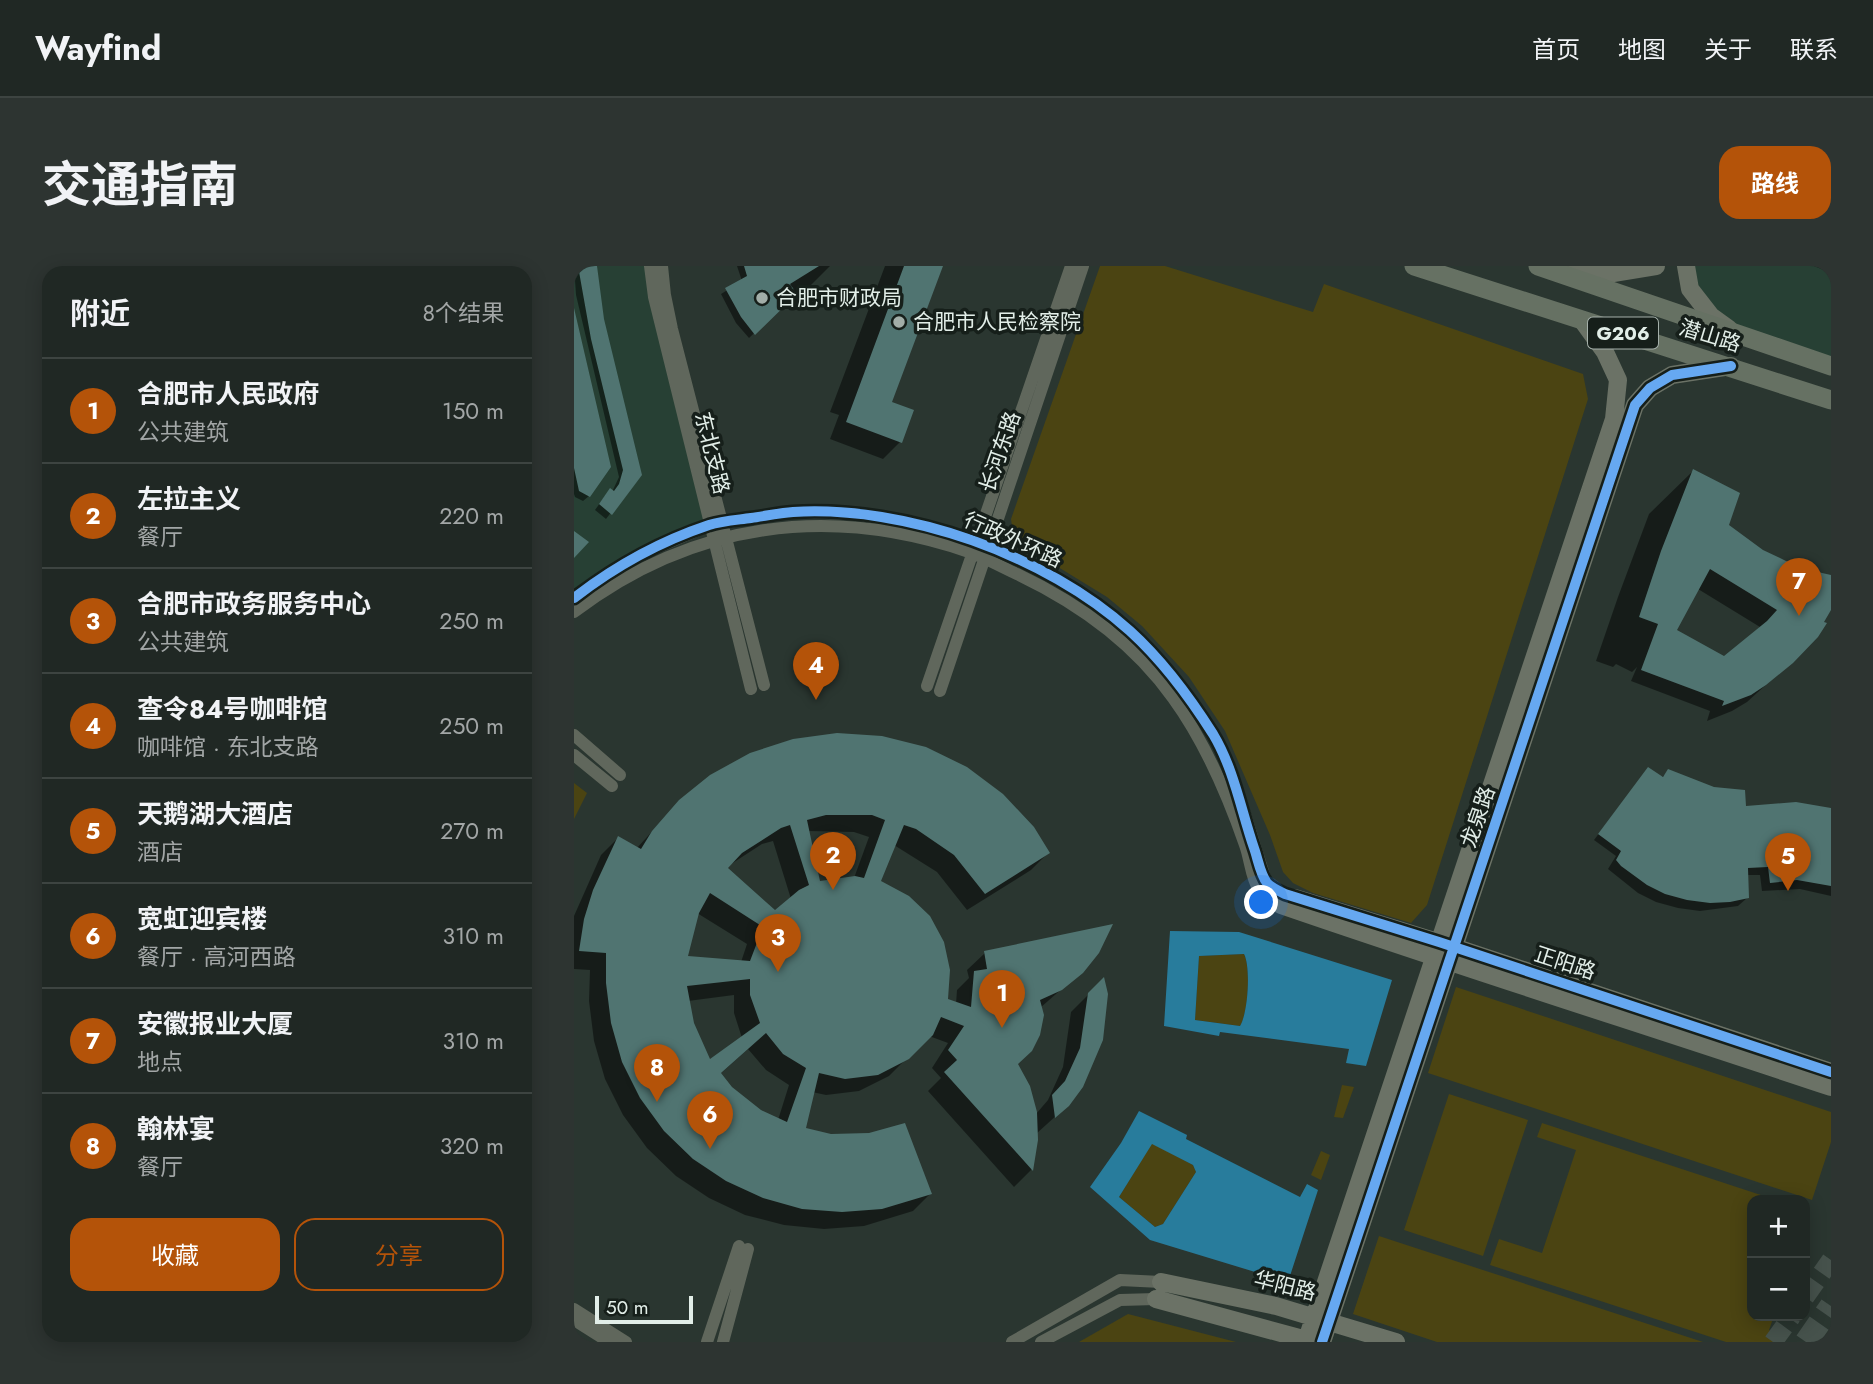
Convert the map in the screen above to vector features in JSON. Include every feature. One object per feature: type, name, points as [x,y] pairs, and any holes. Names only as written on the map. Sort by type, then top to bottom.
[{"type":"main road","name":"潜山路","points":[[1414,266],[1831,400]]},
{"type":"main road","name":"潜山路","points":[[1538,266],[1831,366]]},
{"type":"street","name":"东北支路","points":[[650,266],[654,297],[716,524],[727,537],[757,687],[713,540],[716,524],[672,329],[662,266]]},
{"type":"street","name":"长河东路","points":[[940,691],[980,550],[1071,266]]},
{"type":"street","name":"长河东路","points":[[927,686],[980,550],[1083,266]]},
{"type":"street","points":[[1564,275],[1601,275],[1656,266]]},
{"type":"street","points":[[1686,266],[1690,289],[1711,316],[1738,335]]},
{"type":"street","name":"龙泉路","points":[[1444,952],[1615,419],[1618,380],[1605,352],[1582,320]]},
{"type":"street","name":"龙泉路","points":[[1312,1341],[1444,952],[1635,405],[1650,388],[1672,375],[1731,366]]},
{"type":"street","name":"行政外环路","points":[[574,598],[593,583],[651,550],[716,524],[793,512],[857,514],[932,528],[980,550],[1088,614],[1121,639],[1147,666],[1173,697],[1202,742],[1245,845],[1259,890],[1283,900]]},
{"type":"street","name":"行政外环路","points":[[574,612],[598,594],[655,562],[713,540],[793,525],[856,527],[980,550]]},
{"type":"street","points":[[574,735],[616,781],[574,755]]},
{"type":"street","name":"正阳路","points":[[1283,900],[1831,1072]]},
{"type":"street","name":"正阳路","points":[[1444,952],[1524,985],[1831,1087]]},
{"type":"street","points":[[707,1342],[743,1247],[723,1342]]},
{"type":"street","points":[[1012,1342],[1120,1280],[1312,1341]]},
{"type":"street","points":[[1041,1342],[1120,1300],[1159,1291]]},
{"type":"street","name":"华阳路","points":[[1159,1291],[1321,1318],[1396,1342]]},
{"type":"street","points":[[574,1309],[626,1342]]},
{"type":"street","points":[[574,1320],[609,1342]]},
{"type":"shaded area","points":[[574,266],[650,266],[710,525],[574,598]]},
{"type":"shaded area","points":[[1100,266],[1165,266],[1313,312],[1324,284],[1583,374],[1588,399],[1427,905],[1411,923],[1313,893],[1293,883],[1283,872],[1225,731],[1189,677],[1142,626],[1107,597],[1014,540],[1011,519]]},
{"type":"shaded area","points":[[1686,266],[1831,266],[1831,366],[1711,316]]},
{"type":"shaded area","points":[[574,783],[587,793],[574,819]]},
{"type":"shaded area","points":[[1244,954],[1248,991],[1240,1026],[1195,1020],[1199,956]]},
{"type":"shaded area","points":[[1456,987],[1831,1112],[1831,1142],[1812,1200],[1810,1195],[1797,1195],[1428,1073]]},
{"type":"shaded area","points":[[1342,1085],[1354,1087],[1343,1118],[1334,1117]]},
{"type":"shaded area","points":[[1449,1094],[1528,1120],[1483,1256],[1404,1230]]},
{"type":"shaded area","points":[[1542,1123],[1761,1195],[1747,1195],[1747,1321],[1772,1321],[1769,1330],[1777,1333],[1774,1342],[1726,1342],[1490,1265],[1499,1239],[1542,1253],[1576,1150],[1537,1137]]},
{"type":"shaded area","points":[[1152,1143],[1193,1165],[1196,1172],[1163,1224],[1155,1227],[1119,1197]]},
{"type":"shaded area","points":[[1321,1151],[1330,1155],[1321,1180],[1311,1175]]},
{"type":"shaded area","points":[[1379,1236],[1703,1342],[1437,1342],[1353,1314]]},
{"type":"shaded area","points":[[1128,1314],[1236,1342],[1079,1342]]},
{"type":"water","points":[[1170,931],[1239,932],[1392,980],[1366,1066],[1346,1063],[1349,1049],[1220,1032],[1219,1036],[1164,1026]],"holes":[[[1244,954],[1247,1001],[1240,1026],[1195,1020],[1199,956]]]},
{"type":"water","points":[[1139,1111],[1187,1135],[1186,1139],[1300,1197],[1307,1184],[1318,1190],[1288,1282],[1150,1240],[1090,1187],[1121,1143]],"holes":[[[1152,1144],[1193,1165],[1196,1172],[1163,1224],[1155,1227],[1119,1197]]]},
{"type":"building","points":[[578,266],[597,266],[604,319],[642,475],[612,515],[599,504],[610,488],[614,491],[619,484],[623,470],[591,339]]},
{"type":"building","name":"合肥市财政局","points":[[744,266],[819,266],[790,284],[797,294],[755,335],[741,317],[725,288],[747,276]]},
{"type":"building","points":[[904,266],[943,266],[892,402],[914,410],[902,443],[846,422]]},
{"type":"building","points":[[574,308],[611,467],[590,497],[579,491],[574,468]]},
{"type":"building","points":[[1693,469],[1740,493],[1729,525],[1763,550],[1800,568],[1831,575],[1831,610],[1824,622],[1827,623],[1818,637],[1793,663],[1766,685],[1751,695],[1722,706],[1724,701],[1641,670],[1658,624],[1639,617]],"holes":[[[1710,569],[1777,610],[1724,656],[1677,630]]]},
{"type":"building","points":[[574,531],[589,542],[574,558]]},
{"type":"building","points":[[837,733],[882,736],[926,747],[967,767],[1003,794],[1034,827],[1050,853],[985,894],[954,855],[916,829],[904,825],[881,881],[909,896],[930,916],[944,942],[950,970],[948,999],[971,1007],[974,971],[987,969],[984,951],[1113,924],[1099,953],[1083,973],[1062,990],[1040,1000],[1044,1015],[1040,1035],[1032,1051],[1018,1064],[1030,1086],[1037,1112],[1038,1140],[1033,1171],[944,1072],[957,1060],[948,1050],[964,1026],[941,1017],[933,1035],[909,1059],[878,1075],[845,1079],[819,1073],[806,1128],[831,1134],[869,1133],[905,1123],[932,1194],[882,1209],[842,1212],[802,1209],[763,1198],[726,1181],[693,1159],[664,1131],[640,1098],[622,1062],[611,1023],[606,983],[606,953],[579,951],[584,919],[593,890],[618,836],[641,849],[652,831],[679,800],[710,775],[750,753],[793,739]],"holes":[[[826,815],[872,815],[885,820],[864,878],[855,876],[820,881],[807,820]],[[790,825],[809,885],[775,910],[728,868],[742,853]],[[710,893],[763,927],[750,961],[688,956],[699,913]],[[750,979],[750,995],[760,1023],[710,1059],[694,1023],[687,986]],[[766,1033],[783,1054],[806,1068],[787,1122],[761,1110],[732,1087],[721,1073]]]},
{"type":"building","points":[[1648,767],[1663,777],[1668,769],[1714,787],[1745,790],[1746,806],[1796,802],[1831,808],[1831,886],[1797,880],[1770,883],[1768,867],[1748,868],[1749,898],[1730,902],[1687,900],[1665,894],[1647,885],[1621,866],[1616,860],[1621,851],[1598,834]]},
{"type":"building","points":[[1104,977],[1108,994],[1103,1040],[1083,1087],[1069,1106],[1055,1118],[1052,1095],[1065,1081],[1080,1048],[1088,993]]},
{"type":"tunnel","points":[[1810,1290],[1831,1260]]},
{"type":"tunnel","points":[[1806,1342],[1831,1306]]},
{"type":"tunnel","points":[[1773,1342],[1788,1321]]},
{"type":"cycle path","points":[[1322,1342],[1635,405],[1650,388],[1672,375],[1731,366]]},
{"type":"cycle path","points":[[574,598],[622,565],[691,531],[714,524],[777,514],[836,512],[882,517],[972,540],[1058,579],[1096,604],[1142,642],[1164,667],[1195,706],[1220,747],[1232,775],[1261,871],[1273,888],[1831,1072]]},
{"type":"place","name":"合肥市财政局","points":[[762,298]]},
{"type":"place","name":"合肥市人民检察院","points":[[899,322]]},
{"type":"place","name":"安徽报业大厦","points":[[1799,616]]},
{"type":"place","name":"查令84号咖啡馆","points":[[816,700]]},
{"type":"place","name":"左拉主义","points":[[833,890]]},
{"type":"place","name":"天鹅湖大酒店","points":[[1788,891]]},
{"type":"place","name":"合肥市政务服务中心","points":[[778,972]]},
{"type":"place","name":"合肥市人民政府","points":[[1002,1028]]},
{"type":"place","name":"翰林宴","points":[[657,1102]]},
{"type":"place","name":"宽虹迎宾楼","points":[[710,1149]]}]
